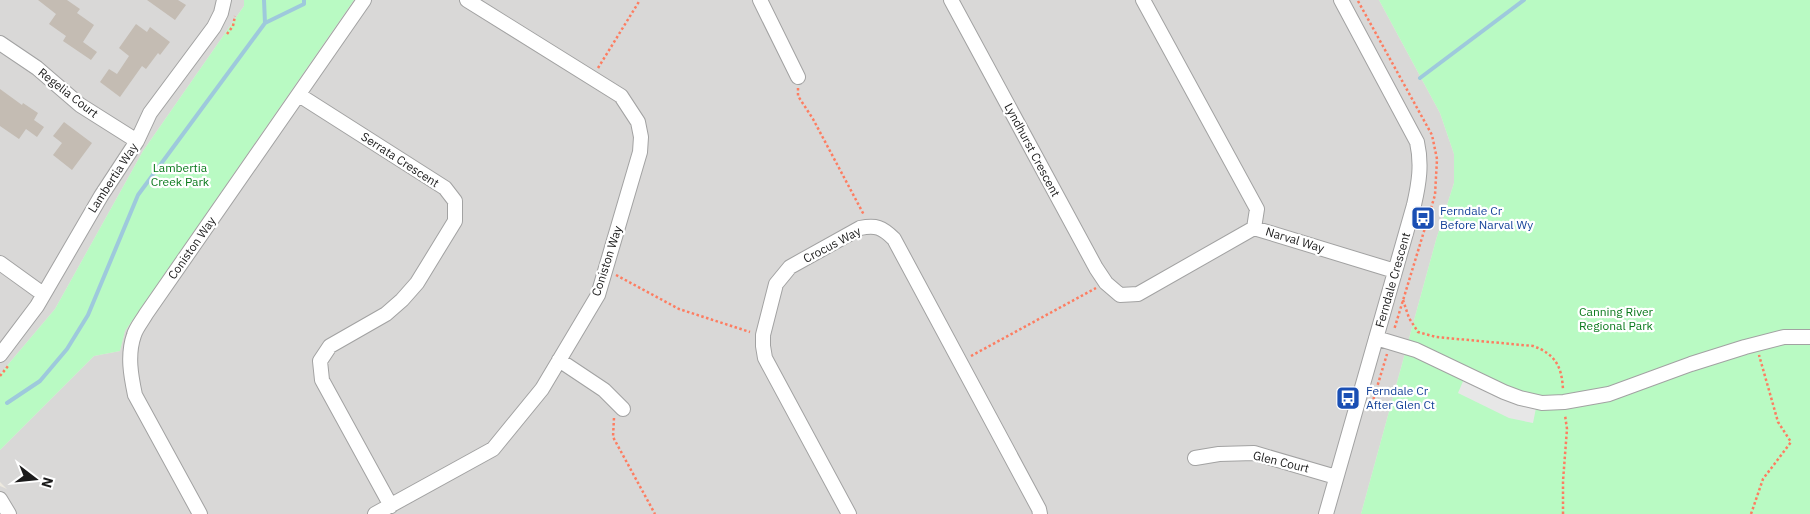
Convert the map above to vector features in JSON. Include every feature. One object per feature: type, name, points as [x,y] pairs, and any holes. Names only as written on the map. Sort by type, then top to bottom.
[{"type":"street","name":"Lambertia Way","points":[[0,354],[38,306],[43,294],[101,196],[137,141],[150,113],[214,27],[221,13],[224,0]]},
{"type":"street","name":"Coniston Way","points":[[200,514],[136,395],[131,375],[130,357],[134,335],[146,314],[364,0]]},
{"type":"street","name":"Coniston Way","points":[[375,514],[493,449],[542,389],[598,295],[640,152],[641,137],[638,122],[621,96],[467,0]]},
{"type":"street","points":[[760,0],[776,29],[798,77]]},
{"type":"street","name":"Lyndhurst Crescent","points":[[951,0],[1106,283],[1120,295]]},
{"type":"street","points":[[1143,0],[1256,209],[1254,228]]},
{"type":"street","name":"Ferndale Crescent","points":[[1326,514],[1414,205],[1419,181],[1420,155],[1410,126],[1341,0]]},
{"type":"street","name":"Regelia Court","points":[[0,43],[37,68],[80,105],[137,141]]},
{"type":"street","name":"Serrata Crescent","points":[[299,95],[445,188],[454,201],[454,221],[417,283],[386,314],[330,346],[320,361],[322,380],[390,506]]},
{"type":"street","name":"Crocus Way","points":[[850,514],[765,358],[764,335],[776,284],[790,267],[860,228],[869,226],[884,229],[894,239],[1040,514]]},
{"type":"street","name":"Narval Way","points":[[1120,295],[1138,294],[1254,228],[1395,271]]},
{"type":"street","points":[[0,263],[43,294]]},
{"type":"street","points":[[1376,338],[1416,350],[1504,392],[1542,403],[1564,402],[1609,394],[1691,364],[1755,344],[1784,337],[1810,337]]},
{"type":"street","points":[[559,360],[604,390],[623,409]]},
{"type":"street","name":"Glen Court","points":[[1195,458],[1219,454],[1254,454],[1336,477]]},
{"type":"street","points":[[0,498],[9,514]]},
{"type":"path","points":[[592,78],[640,0]]},
{"type":"path","points":[[798,77],[798,96],[813,119],[855,196],[869,226]]},
{"type":"path","points":[[605,271],[621,277],[679,309],[740,330],[764,335]]},
{"type":"path","points":[[961,362],[1106,283]]},
{"type":"path","points":[[1751,514],[1763,479],[1791,442],[1778,422],[1755,344]]},
{"type":"path","points":[[623,409],[614,417],[613,437],[655,514]]},
{"type":"shaded area","points":[[0,0],[244,0],[244,6],[143,151],[55,309],[0,374]]},
{"type":"shaded area","points":[[354,0],[1379,0],[1440,113],[1454,154],[1454,183],[1436,240],[1361,514],[0,514],[0,486],[7,489],[0,482],[0,450],[94,356],[120,351],[125,331]]},
{"type":"shaded area","points":[[1464,379],[1516,404],[1536,408],[1533,423],[1509,418],[1458,393]]},
{"type":"green space","name":"Lambertia Creek Park","points":[[244,0],[354,0],[125,331],[120,351],[94,356],[0,450],[0,374],[55,309],[143,151],[244,6]]},
{"type":"green space","name":"Canning River Regional Park","points":[[1379,0],[1810,0],[1810,514],[1361,514],[1436,240],[1454,183],[1454,154],[1440,113]]},
{"type":"building","points":[[38,0],[67,0],[80,9],[77,13],[94,25],[83,42],[97,52],[91,60],[63,41],[66,36],[49,24],[56,14]]},
{"type":"building","points":[[147,0],[178,0],[186,5],[175,20]]},
{"type":"building","points":[[136,24],[147,32],[150,27],[170,42],[160,55],[158,53],[146,69],[142,66],[120,97],[100,82],[109,69],[117,74],[129,56],[119,48]]},
{"type":"building","points":[[0,89],[22,105],[23,103],[38,113],[34,120],[44,127],[37,137],[26,129],[19,139],[0,126]]},
{"type":"building","points":[[64,122],[92,143],[72,170],[53,155],[62,143],[53,136]]},
{"type":"waterway","points":[[7,403],[40,381],[67,349],[88,315],[138,195],[265,23],[264,0]]},
{"type":"waterway","points":[[265,23],[304,4],[304,0]]},
{"type":"waterway","points":[[1420,78],[1524,0]]},
{"type":"place","name":"Ferndale Cr Before Narval Wy","points":[[1423,218]]},
{"type":"place","name":"Ferndale Cr After Glen Ct","points":[[1348,398]]}]
